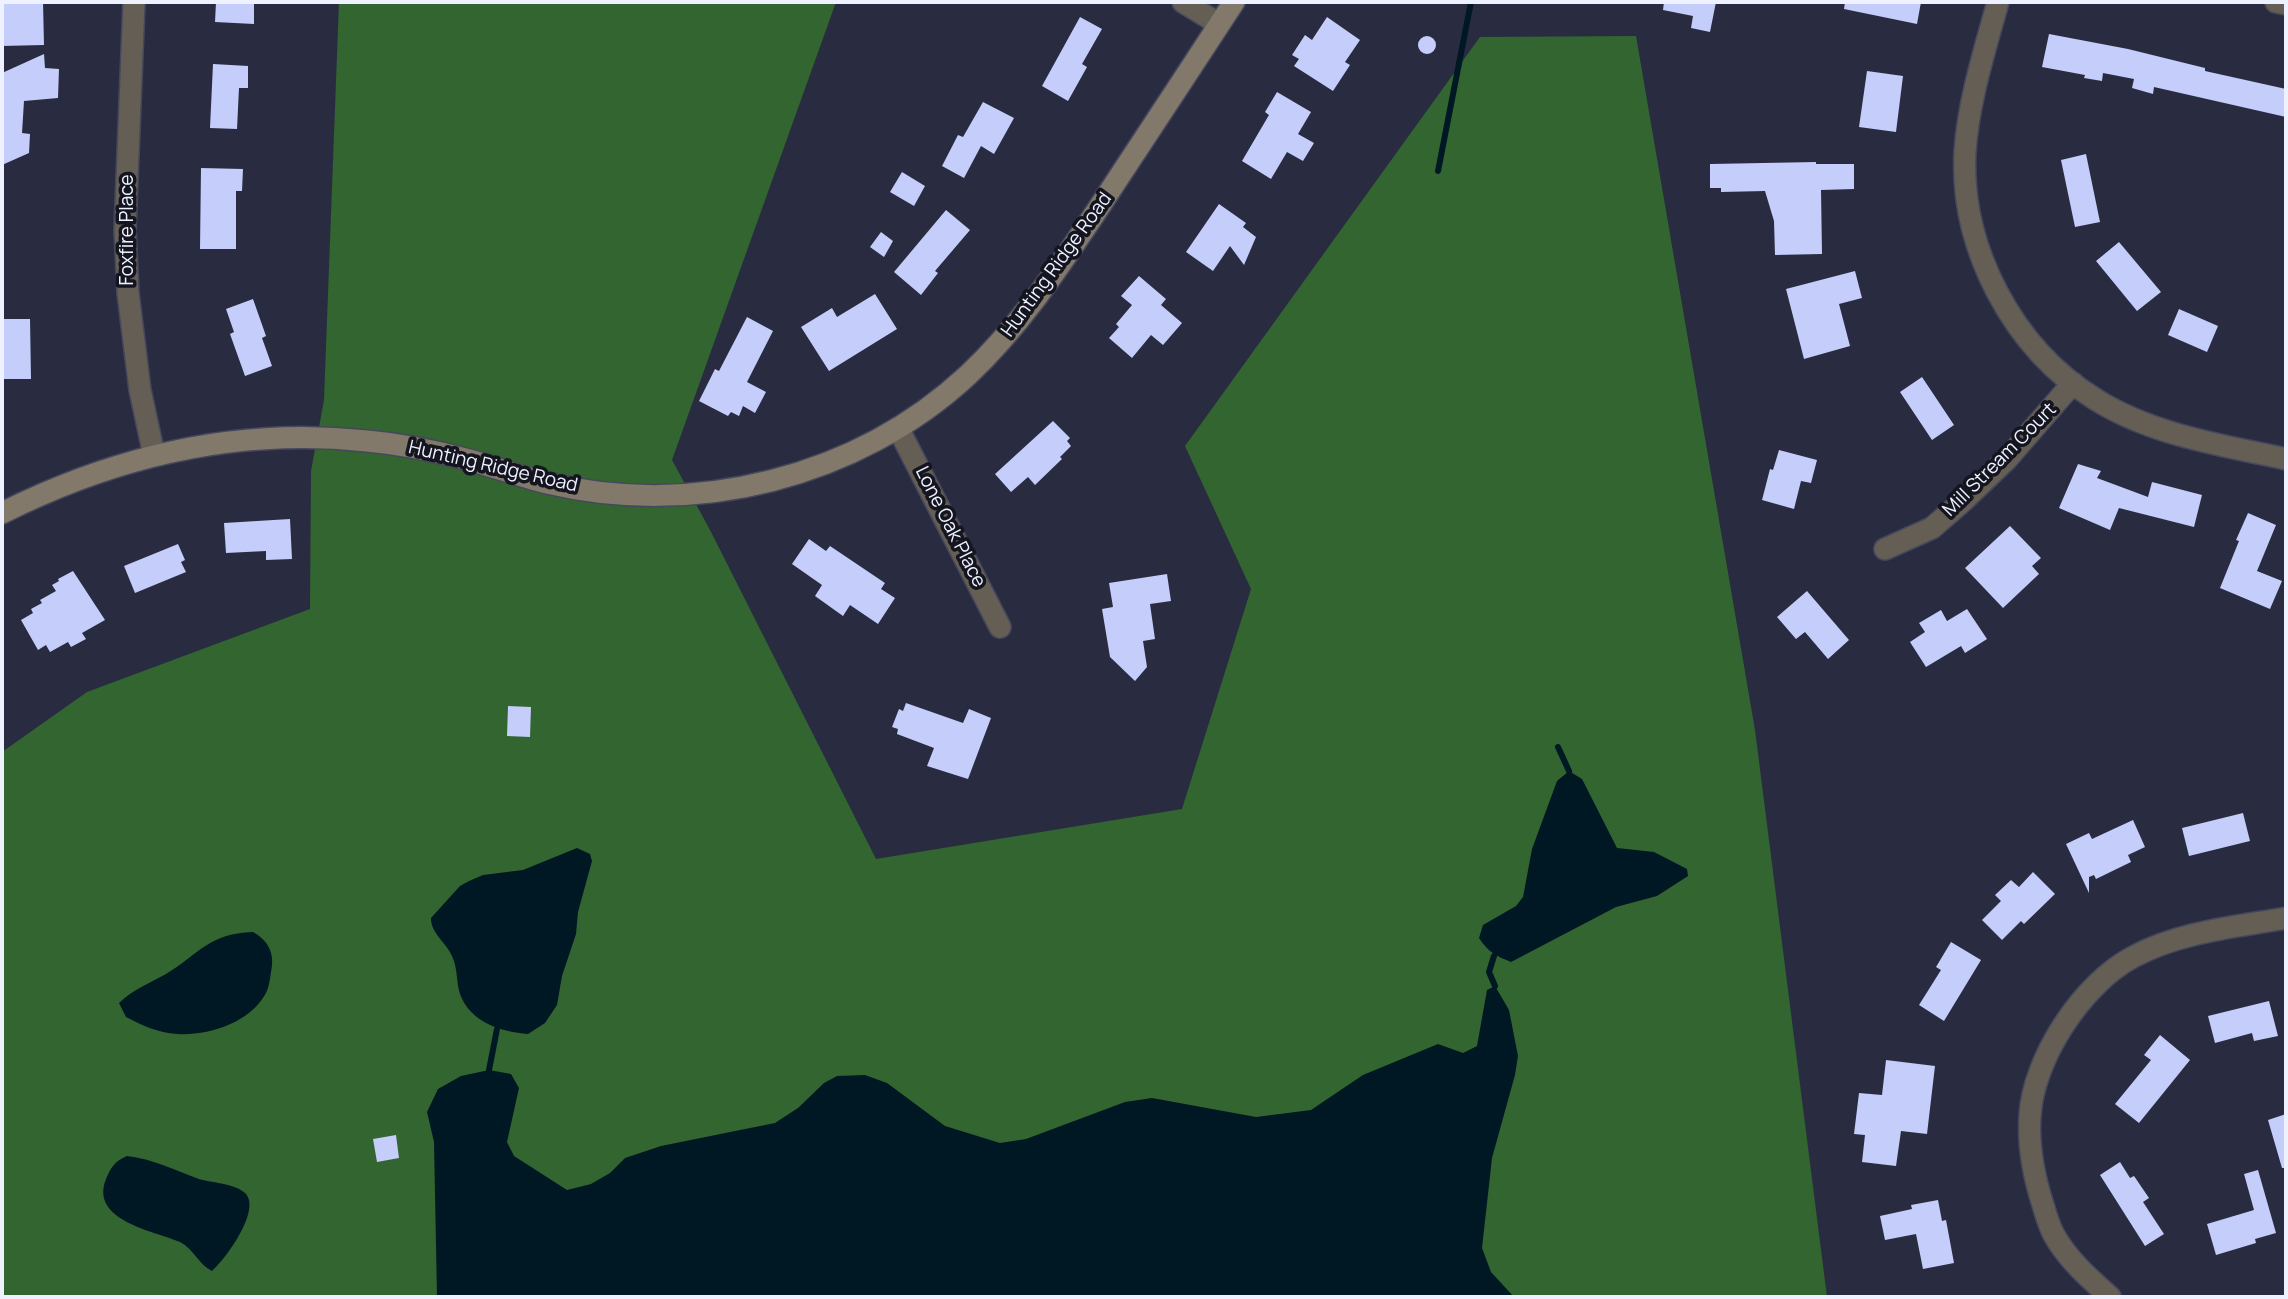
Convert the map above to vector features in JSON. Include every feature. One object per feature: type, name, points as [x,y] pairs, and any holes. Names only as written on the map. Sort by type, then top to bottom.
[{"type":"street","name":"Foxfire Place","points":[[134,2],[125,230],[128,293],[154,455]]},
{"type":"street","points":[[1183,2],[1219,24]]},
{"type":"street","name":"Hunting Ridge Road","points":[[2,513],[87,475],[154,455],[241,440],[330,438],[411,447],[465,458],[547,483],[638,495],[718,492],[819,467],[898,428],[922,412],[966,377],[1019,322],[1121,175],[1234,2]]},
{"type":"street","points":[[1998,2],[1970,115],[1965,153],[1967,194],[1974,236],[1988,276],[2008,310],[2034,346],[2073,383],[2096,400],[2170,432],[2286,459]]},
{"type":"street","points":[[2276,2],[2286,4]]},
{"type":"street","name":"Mill Stream Court","points":[[1885,549],[1932,528],[1963,501],[2007,459],[2073,383]]},
{"type":"street","name":"Lone Oak Place","points":[[898,428],[1000,627]]},
{"type":"street","points":[[2110,1297],[2069,1257],[2052,1233],[2030,1154],[2029,1115],[2037,1080],[2055,1040],[2078,1004],[2103,978],[2132,957],[2169,942],[2206,932],[2286,918]]},
{"type":"green space","points":[[339,2],[836,2],[672,460],[876,859],[1182,809],[1251,589],[1185,446],[1480,37],[1636,36],[1755,730],[1827,1297],[2,1297],[2,752],[87,692],[310,609],[311,471],[324,400]]},
{"type":"water","points":[[1569,771],[1582,779],[1617,848],[1654,852],[1687,869],[1688,876],[1657,896],[1616,907],[1511,962],[1493,953],[1479,938],[1483,925],[1516,906],[1523,897],[1532,849],[1557,781]]},
{"type":"water","points":[[577,848],[590,854],[592,861],[557,1005],[545,1023],[528,1034],[507,1031],[488,1024],[465,1004],[460,994],[454,961],[433,929],[431,918],[460,886],[469,881],[483,875],[523,870]]},
{"type":"water","points":[[253,932],[270,949],[272,965],[267,991],[259,1003],[239,1020],[202,1033],[177,1034],[144,1026],[126,1017],[119,1003],[130,994],[166,974],[214,941],[225,936]]},
{"type":"water","points":[[1495,986],[1509,1010],[1518,1056],[1492,1158],[1482,1248],[1491,1272],[1514,1297],[437,1297],[434,1142],[427,1112],[438,1089],[461,1076],[489,1070],[511,1074],[519,1088],[507,1142],[514,1156],[567,1190],[591,1184],[610,1173],[625,1158],[661,1146],[775,1123],[798,1108],[824,1083],[837,1076],[865,1075],[887,1083],[945,1126],[1000,1143],[1026,1139],[1125,1102],[1152,1098],[1256,1117],[1311,1110],[1363,1075],[1438,1044],[1463,1053],[1477,1046],[1487,990]]},
{"type":"water","points":[[127,1156],[155,1162],[199,1179],[229,1185],[245,1193],[249,1200],[246,1222],[233,1245],[212,1271],[185,1245],[127,1222],[107,1205],[103,1193],[106,1179],[114,1165]]},
{"type":"building","points":[[2,2],[43,2],[44,45],[2,46]]},
{"type":"building","points":[[216,2],[254,2],[254,24],[215,22]]},
{"type":"building","points":[[1664,2],[1716,2],[1710,32],[1691,28],[1693,16],[1663,10]]},
{"type":"building","points":[[1845,2],[1921,2],[1917,24],[1844,9]]},
{"type":"building","points":[[1080,17],[1102,29],[1082,64],[1087,67],[1068,101],[1042,86]]},
{"type":"building","points":[[1327,17],[1360,40],[1345,62],[1350,65],[1333,91],[1294,66],[1299,59],[1292,55],[1305,35],[1312,40]]},
{"type":"building","points":[[2049,34],[2128,49],[2205,68],[2205,71],[2286,89],[2286,117],[2154,87],[2153,94],[2132,88],[2134,79],[2103,73],[2102,81],[2042,67]]},
{"type":"building","points":[[1423,36],[1431,36],[1436,45],[1434,52],[1423,54],[1418,49],[1418,41]]},
{"type":"building","points":[[44,54],[45,68],[59,69],[58,98],[24,101],[22,133],[30,134],[29,153],[2,165],[2,73]]},
{"type":"building","points":[[213,64],[248,66],[248,88],[239,88],[237,129],[210,128]]},
{"type":"building","points":[[1867,71],[1903,76],[1896,132],[1859,127]]},
{"type":"building","points":[[1277,92],[1311,112],[1298,134],[1314,143],[1303,161],[1287,152],[1271,179],[1242,161],[1269,115],[1265,112]]},
{"type":"building","points":[[983,102],[1014,118],[994,154],[981,146],[964,178],[942,166],[958,135],[963,137]]},
{"type":"building","points":[[2086,154],[2100,222],[2075,227],[2061,160]]},
{"type":"building","points":[[1710,164],[1854,164],[1854,189],[1821,190],[1822,254],[1775,255],[1774,221],[1765,191],[1721,192],[1721,188],[1710,188]]},
{"type":"building","points":[[201,168],[243,169],[242,191],[236,191],[236,249],[200,249]]},
{"type":"building","points":[[902,172],[925,186],[914,206],[890,192]]},
{"type":"building","points":[[1219,204],[1246,223],[1243,227],[1256,237],[1244,265],[1230,246],[1213,271],[1186,252]]},
{"type":"building","points":[[946,210],[970,230],[935,271],[938,273],[921,295],[894,272]]},
{"type":"building","points":[[881,232],[893,241],[884,257],[870,247]]},
{"type":"building","points":[[2119,242],[2161,292],[2137,311],[2096,261]]},
{"type":"building","points":[[1855,271],[1862,298],[1839,304],[1850,346],[1804,359],[1786,289]]},
{"type":"building","points":[[1139,276],[1166,299],[1161,305],[1182,323],[1163,345],[1151,335],[1132,358],[1109,338],[1119,327],[1116,324],[1132,305],[1121,296]]},
{"type":"building","points":[[875,294],[897,329],[829,371],[801,327],[832,308],[837,317]]},
{"type":"building","points":[[253,299],[266,336],[262,338],[272,366],[245,376],[230,334],[234,332],[226,309]]},
{"type":"building","points":[[2179,309],[2218,326],[2207,352],[2168,335]]},
{"type":"building","points":[[747,317],[773,331],[747,382],[766,392],[755,413],[743,406],[739,416],[731,412],[728,416],[699,401],[715,369],[719,371]]},
{"type":"building","points":[[2,319],[30,319],[31,379],[2,379]]},
{"type":"building","points":[[1922,377],[1954,425],[1932,440],[1900,392]]},
{"type":"building","points":[[1053,421],[1070,438],[1067,441],[1071,446],[1060,457],[1062,459],[1035,485],[1028,477],[1011,492],[995,474]]},
{"type":"building","points":[[1779,450],[1817,460],[1811,483],[1801,481],[1794,509],[1762,500],[1770,469],[1773,470]]},
{"type":"building","points":[[2078,464],[2101,471],[2097,478],[2148,497],[2152,482],[2202,495],[2194,527],[2119,508],[2110,530],[2059,508]]},
{"type":"building","points":[[2248,513],[2276,525],[2257,571],[2282,581],[2270,609],[2220,588]]},
{"type":"building","points":[[290,519],[292,559],[266,560],[266,551],[226,553],[224,523]]},
{"type":"building","points":[[2010,526],[2041,558],[2032,566],[2039,574],[2003,608],[1965,568]]},
{"type":"building","points":[[809,539],[826,551],[830,546],[885,583],[881,589],[895,598],[878,624],[850,605],[843,616],[815,596],[822,585],[792,564]]},
{"type":"building","points":[[178,544],[185,560],[181,562],[186,572],[135,593],[124,566]]},
{"type":"building","points":[[73,571],[105,620],[82,633],[86,639],[71,647],[68,642],[50,652],[46,645],[38,650],[21,620],[33,613],[31,609],[42,603],[40,600],[56,591],[52,585],[59,581],[58,579]]},
{"type":"building","points":[[1167,574],[1171,601],[1150,604],[1155,639],[1143,641],[1147,667],[1135,681],[1110,657],[1102,609],[1113,607],[1109,583]]},
{"type":"building","points":[[1807,591],[1849,640],[1828,659],[1805,632],[1796,639],[1777,617]]},
{"type":"building","points":[[1967,609],[1987,639],[1965,653],[1961,646],[1926,667],[1910,642],[1925,632],[1919,623],[1941,610],[1947,621]]},
{"type":"building","points":[[906,703],[963,723],[969,709],[991,718],[968,779],[927,766],[934,748],[897,734],[898,729],[892,727],[899,709],[903,711]]},
{"type":"building","points":[[508,706],[531,707],[530,737],[507,736]]},
{"type":"building","points":[[2243,813],[2250,841],[2189,856],[2182,828]]},
{"type":"building","points":[[2133,820],[2145,847],[2128,855],[2131,862],[2096,879],[2094,875],[2089,877],[2089,893],[2066,844],[2089,833],[2092,839]]},
{"type":"building","points":[[2033,872],[2055,894],[2024,924],[2021,921],[2002,940],[1982,920],[2001,901],[1995,895],[2011,880],[2019,887]]},
{"type":"building","points":[[1951,942],[1981,960],[1944,1021],[1919,1005],[1941,970],[1936,967]]},
{"type":"building","points":[[2269,1001],[2278,1036],[2254,1041],[2252,1033],[2215,1043],[2208,1016]]},
{"type":"building","points":[[2160,1035],[2190,1060],[2139,1123],[2115,1104],[2151,1060],[2144,1055]]},
{"type":"building","points":[[1886,1060],[1935,1066],[1927,1134],[1901,1131],[1896,1166],[1862,1162],[1865,1135],[1854,1134],[1859,1093],[1882,1095]]},
{"type":"building","points":[[2286,1114],[2286,1168],[2282,1168],[2268,1120]]},
{"type":"building","points":[[396,1135],[399,1158],[377,1162],[373,1139]]},
{"type":"building","points":[[2120,1162],[2130,1178],[2134,1176],[2149,1198],[2143,1202],[2164,1234],[2145,1246],[2100,1175]]},
{"type":"building","points":[[2258,1170],[2276,1233],[2255,1239],[2256,1243],[2216,1255],[2207,1224],[2254,1210],[2244,1174]]},
{"type":"building","points":[[1938,1200],[1942,1221],[1946,1220],[1954,1263],[1923,1269],[1916,1234],[1885,1240],[1880,1216],[1912,1209],[1911,1205]]},
{"type":"waterway","points":[[1438,171],[1471,2]]},
{"type":"waterway","points":[[1558,747],[1569,771]]},
{"type":"waterway","points":[[1494,956],[1489,972],[1495,986]]},
{"type":"waterway","points":[[489,1070],[497,1029]]}]
